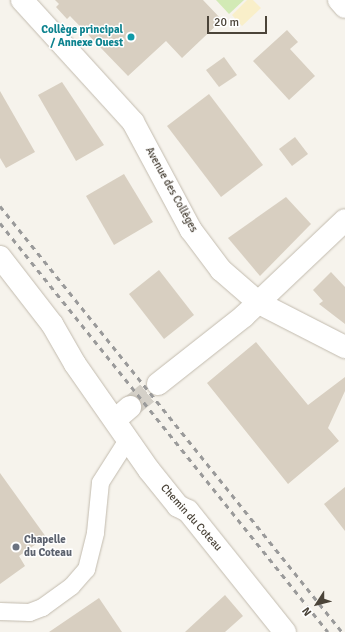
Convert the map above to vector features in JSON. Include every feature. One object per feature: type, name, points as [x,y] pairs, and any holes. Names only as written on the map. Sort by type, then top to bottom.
[{"type":"street","name":"Avenue des Collèges","points":[[22,0],[133,122],[191,230],[221,270],[259,303],[345,347]]},
{"type":"street","points":[[339,0],[345,7]]},
{"type":"street","points":[[158,384],[259,303],[345,220]]},
{"type":"street","name":"Chemin du Coteau","points":[[0,257],[52,324],[75,364],[122,413],[128,438],[178,506],[188,511],[285,632]]},
{"type":"street","points":[[0,611],[29,612],[42,607],[65,591],[86,569],[95,532],[100,482],[128,438]]},
{"type":"green space","points":[[216,0],[244,0],[229,14]]},
{"type":"sand","points":[[247,0],[253,0],[261,8],[242,26],[232,15]]},
{"type":"building","name":"Collège principal / Annexe Ouest","points":[[55,0],[203,0],[222,20],[182,58],[166,41],[128,76],[70,16],[67,19],[56,7],[59,4]]},
{"type":"building","points":[[287,30],[298,42],[290,49],[315,76],[289,100],[253,61]]},
{"type":"building","points":[[224,57],[237,75],[219,87],[206,70]]},
{"type":"building","points":[[62,82],[104,145],[76,161],[38,95]]},
{"type":"building","points":[[0,91],[35,152],[6,168],[0,158]]},
{"type":"building","points":[[209,94],[263,165],[221,197],[167,126]]},
{"type":"building","points":[[295,137],[308,154],[292,166],[279,149]]},
{"type":"building","points":[[124,174],[153,222],[114,245],[86,196]]},
{"type":"building","points":[[286,197],[311,224],[260,276],[228,238]]},
{"type":"building","points":[[159,270],[194,315],[164,339],[129,294]]},
{"type":"building","points":[[331,272],[345,287],[345,324],[319,304],[323,301],[313,290]]},
{"type":"building","points":[[256,342],[308,405],[345,377],[345,391],[328,428],[339,441],[288,484],[207,383]]},
{"type":"building","name":"Chapelle du Coteau","points":[[0,473],[46,537],[19,556],[25,566],[0,584]]},
{"type":"building","points":[[345,487],[345,531],[324,504]]},
{"type":"building","points":[[225,595],[243,616],[225,632],[185,632]]},
{"type":"building","points":[[99,598],[122,632],[49,632]]},
{"type":"tunnel","points":[[130,407],[158,384]]},
{"type":"railway","points":[[0,206],[342,632]]},
{"type":"railway","points":[[0,223],[328,632]]},
{"type":"place","name":"Collège principal / Annexe Ouest","points":[[131,37]]},
{"type":"place","name":"Chapelle du Coteau","points":[[16,547]]}]
